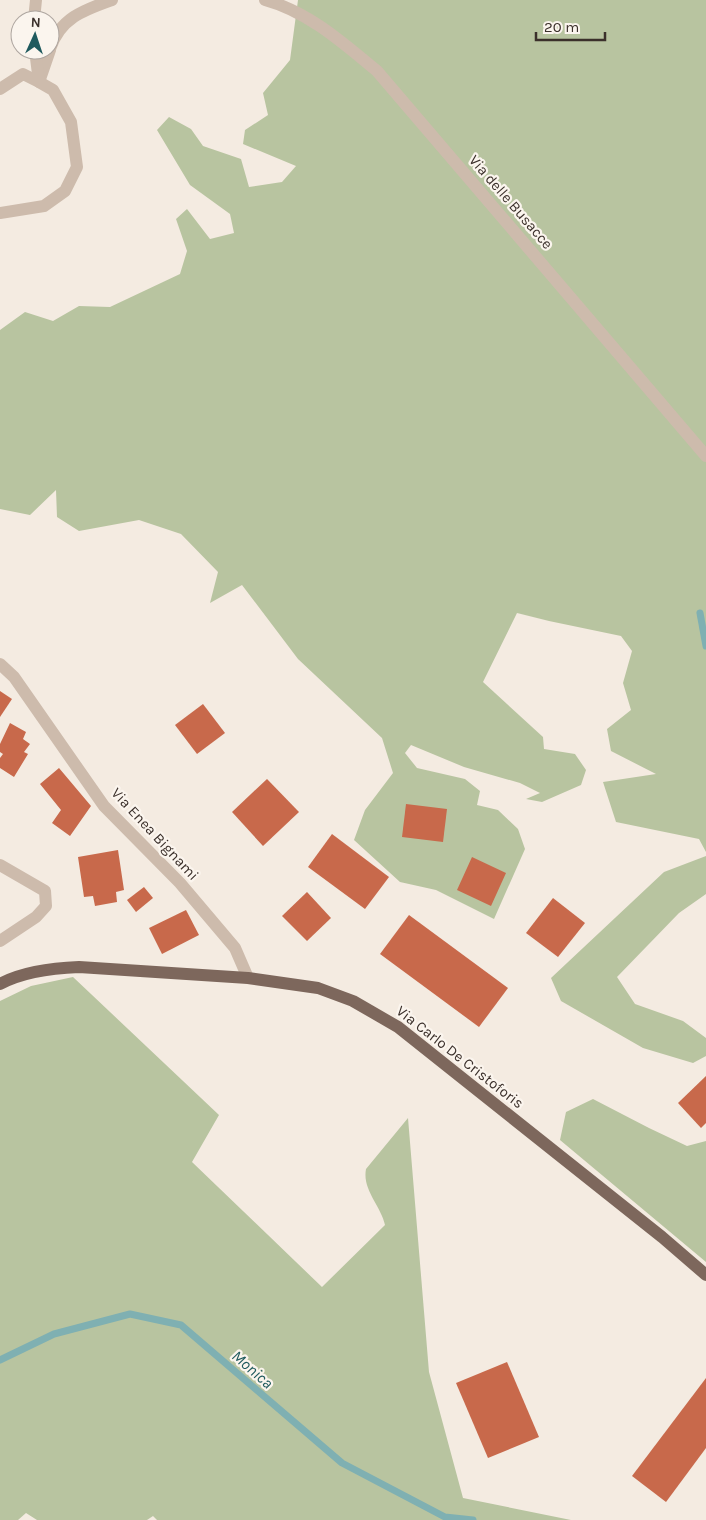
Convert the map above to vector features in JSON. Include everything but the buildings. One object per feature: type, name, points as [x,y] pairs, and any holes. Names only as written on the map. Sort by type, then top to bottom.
[{"type":"main road","name":"Via Carlo De Cristoforis","points":[[0,984],[10,978],[52,968],[79,967],[248,978],[318,988],[353,1001],[398,1027],[654,1231],[706,1275]]},
{"type":"street","points":[[60,30],[78,13],[112,0]]},
{"type":"street","name":"Via delle Busacce","points":[[265,0],[279,4],[327,30],[377,71],[706,456]]},
{"type":"street","points":[[36,60],[39,82]]},
{"type":"street","points":[[39,82],[46,60]]},
{"type":"street","points":[[0,90],[23,74],[53,90],[71,122],[77,167],[65,191],[44,206],[0,213]]},
{"type":"street","name":"Via Enea Bignami","points":[[0,664],[14,677],[104,806],[180,883],[235,948],[248,978]]},
{"type":"street","points":[[0,865],[45,891],[46,906],[36,917],[0,941]]},
{"type":"green space","points":[[298,0],[706,0],[706,852],[699,839],[616,822],[603,782],[656,774],[611,751],[607,729],[631,710],[623,683],[632,651],[621,636],[517,613],[483,682],[543,737],[544,749],[575,754],[586,770],[581,785],[542,802],[526,799],[540,793],[520,783],[464,767],[411,745],[405,753],[417,768],[465,779],[480,791],[477,805],[498,810],[518,829],[525,849],[494,919],[436,890],[400,882],[354,840],[365,810],[393,773],[382,738],[298,659],[242,585],[210,603],[218,572],[181,534],[139,520],[79,531],[57,517],[56,490],[30,515],[0,509],[0,330],[25,312],[53,321],[79,306],[110,307],[180,274],[187,251],[176,219],[187,209],[210,239],[234,233],[230,214],[190,185],[157,130],[169,117],[191,129],[203,146],[241,159],[249,187],[282,182],[296,166],[243,144],[245,130],[268,115],[263,93],[290,60]]},
{"type":"green space","points":[[706,856],[706,894],[679,913],[617,977],[635,1004],[683,1021],[706,1038],[706,1056],[693,1063],[643,1048],[561,1001],[551,978],[664,872]]},
{"type":"green space","points":[[73,977],[219,1115],[192,1162],[322,1287],[385,1225],[369,1191],[366,1169],[408,1118],[429,1372],[463,1498],[571,1520],[157,1520],[153,1516],[147,1520],[37,1520],[26,1513],[18,1520],[0,1520],[0,1001],[31,986]]},
{"type":"green space","points":[[593,1099],[687,1146],[706,1141],[706,1262],[560,1140],[566,1112]]},
{"type":"waterway","points":[[700,613],[706,646]]},
{"type":"waterway","name":"Monica","points":[[0,1360],[54,1334],[130,1314],[181,1325],[342,1463],[445,1517],[473,1520]]}]
